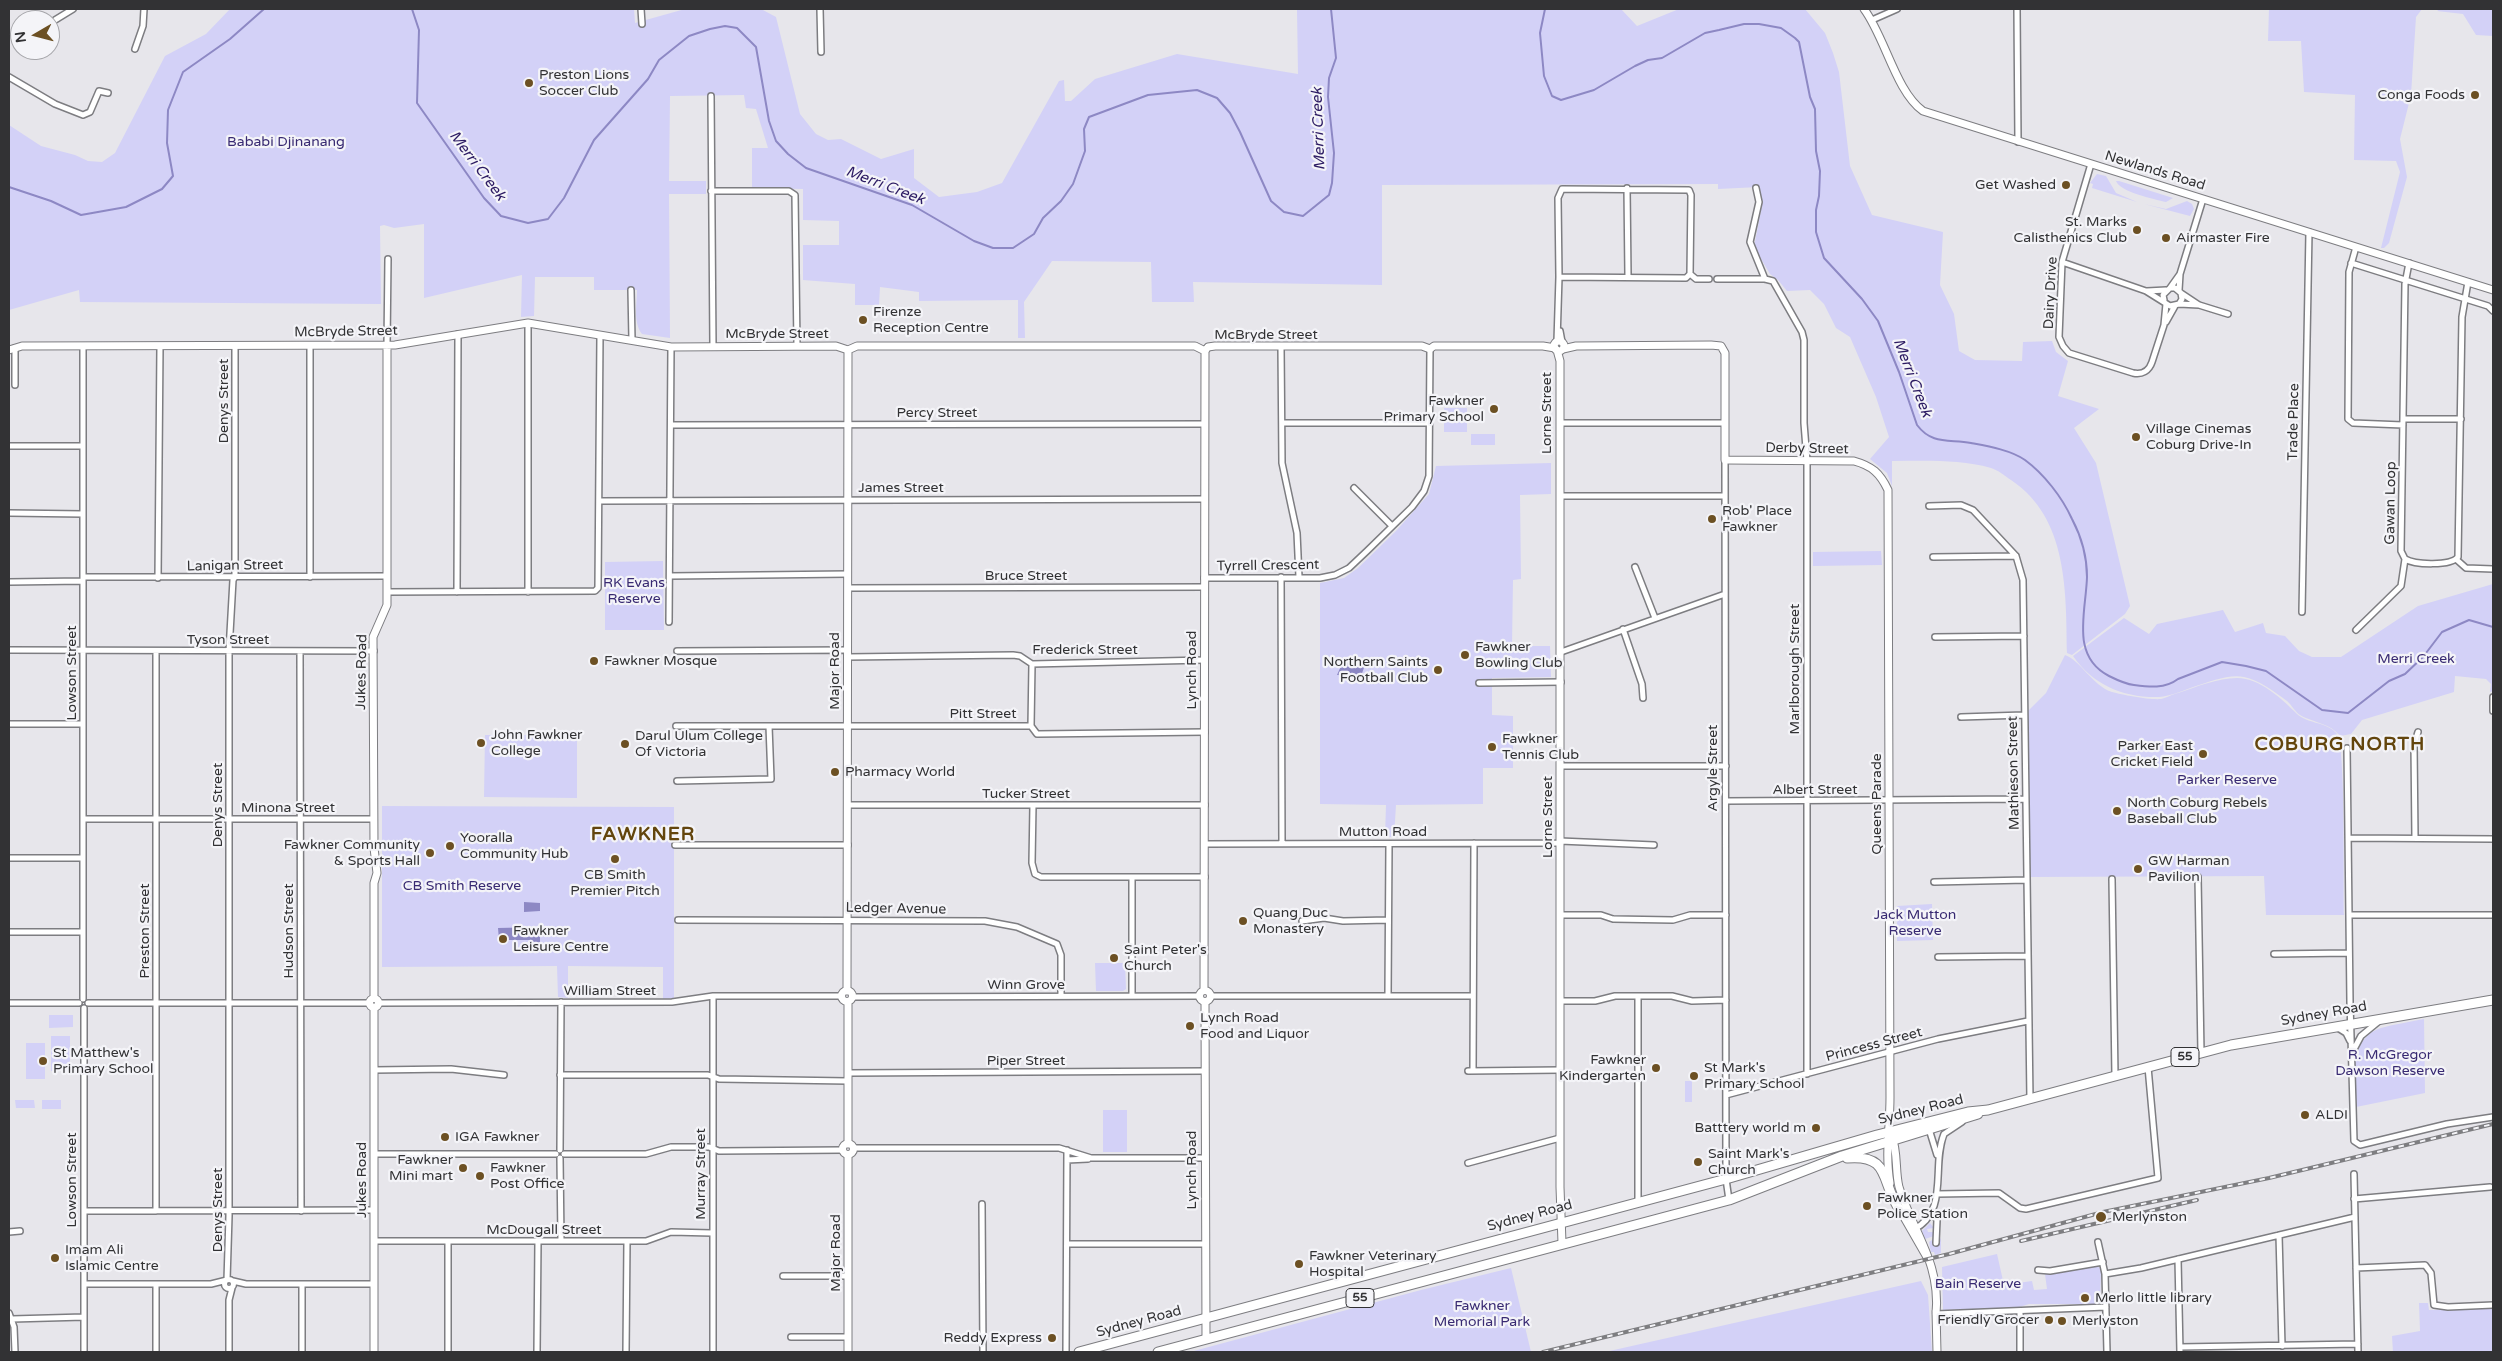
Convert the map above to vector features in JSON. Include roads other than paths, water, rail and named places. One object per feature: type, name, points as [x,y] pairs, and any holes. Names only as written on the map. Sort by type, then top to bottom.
[{"type":"highway","name":"Sydney Road","points":[[1079,1352],[1638,1201],[1929,1129],[2030,1098],[2243,1042],[2493,1000]]},
{"type":"highway","name":"Sydney Road","points":[[1158,1352],[1729,1200],[1890,1138],[1968,1112],[1988,1110]]},
{"type":"highway","points":[[1833,1160],[1864,1157],[1877,1163],[1883,1172],[1894,1202],[1900,1210]]},
{"type":"street","points":[[60,17],[72,9]]},
{"type":"street","points":[[135,49],[143,26],[144,9]]},
{"type":"street","points":[[641,9],[642,24]]},
{"type":"street","points":[[820,9],[821,52]]},
{"type":"street","name":"Newlands Road","points":[[1864,9],[1872,20],[1908,97],[1922,111],[2493,290]]},
{"type":"street","points":[[1872,20],[1897,9]]},
{"type":"street","points":[[2017,9],[2018,142]]},
{"type":"street","points":[[9,77],[55,104],[83,115],[90,112],[99,90],[108,93]]},
{"type":"street","points":[[711,96],[713,347]]},
{"type":"street","name":"Dairy Drive","points":[[2091,164],[2062,262],[2059,336],[2063,346],[2069,353],[2133,373],[2143,373],[2150,368],[2164,324],[2165,302],[2168,289]]},
{"type":"street","points":[[1559,277],[1628,276],[1686,278],[1690,274],[1691,195],[1689,190],[1627,188],[1628,276]]},
{"type":"street","name":"Lorne Street","points":[[1562,1243],[1560,1222],[1561,652],[1558,198],[1562,189],[1627,188]]},
{"type":"street","points":[[1717,279],[1765,278],[1750,242],[1759,202],[1756,188]]},
{"type":"street","points":[[711,191],[789,191],[796,195],[797,346]]},
{"type":"street","points":[[2180,292],[2180,274],[2203,199]]},
{"type":"street","name":"Trade Place","points":[[2302,612],[2309,232]]},
{"type":"street","points":[[2356,247],[2349,272],[2348,419],[2352,423],[2461,419]]},
{"type":"street","name":"Jukes Road","points":[[374,1352],[374,883],[377,873],[374,819],[374,651],[375,629],[386,610],[387,592],[388,259]]},
{"type":"street","points":[[2062,262],[2146,292],[2165,302],[2177,305],[2199,305]]},
{"type":"street","points":[[2351,263],[2488,306],[2493,311]]},
{"type":"street","name":"Gawan Loop","points":[[2409,264],[2406,281],[2401,551],[2405,560],[2411,562],[2449,563],[2457,560]]},
{"type":"street","points":[[1690,274],[1696,279],[1710,279]]},
{"type":"street","points":[[2168,289],[2180,274]]},
{"type":"street","name":"Marlborough Street","points":[[1765,278],[1775,283],[1803,336],[1806,461],[1808,1074]]},
{"type":"street","points":[[2468,282],[2464,299],[2459,553],[2457,560],[2466,568],[2493,569]]},
{"type":"street","points":[[2146,292],[2168,289],[2180,292],[2199,305],[2228,314]]},
{"type":"street","points":[[632,290],[632,340]]},
{"type":"street","name":"Dairy Drive","points":[[2164,324],[2182,299],[2180,292]]},
{"type":"street","points":[[528,323],[528,592]]},
{"type":"street","name":"McBryde Street","points":[[12,349],[160,346],[387,346],[528,323],[671,347],[836,346],[848,350],[857,346],[1195,346],[1205,351],[1208,347],[1215,346],[1422,346],[1430,349],[1434,346],[1711,345]]},
{"type":"street","points":[[457,592],[458,334]]},
{"type":"street","points":[[387,592],[595,591],[599,583],[600,335]]},
{"type":"street","name":"Argyle Street","points":[[1711,345],[1721,346],[1725,353],[1726,1179],[1729,1200]]},
{"type":"street","points":[[158,578],[160,346]]},
{"type":"street","name":"Denys Street","points":[[230,1352],[229,651],[233,580],[235,576],[235,346]]},
{"type":"street","points":[[310,346],[310,577]]},
{"type":"street","name":"Lowson Street","points":[[83,347],[84,1352]]},
{"type":"street","points":[[670,622],[671,347]]},
{"type":"street","points":[[1281,347],[1282,463],[1298,533],[1299,577]]},
{"type":"street","points":[[12,349],[15,385]]},
{"type":"street","name":"Tyrrell Crescent","points":[[1204,578],[1320,578],[1349,568],[1392,526],[1424,491],[1429,476],[1430,349]]},
{"type":"street","name":"Major Road","points":[[845,993],[848,921],[848,350]]},
{"type":"street","name":"Lynch Road","points":[[1205,351],[1205,877],[1203,996],[1206,1339]]},
{"type":"street","points":[[1282,423],[1429,423]]},
{"type":"street","points":[[1560,423],[1725,423]]},
{"type":"street","name":"Percy Street","points":[[671,425],[1204,424]]},
{"type":"street","points":[[9,446],[83,446]]},
{"type":"street","name":"Derby Street","points":[[1725,460],[1854,461],[1868,465],[1882,478]]},
{"type":"street","name":"Queens Parade","points":[[1882,478],[1888,490],[1889,502],[1890,1138]]},
{"type":"street","points":[[1354,488],[1392,526]]},
{"type":"street","points":[[1560,496],[1725,496]]},
{"type":"street","name":"James Street","points":[[599,500],[1204,499]]},
{"type":"street","name":"Mathieson Street","points":[[1929,506],[1961,504],[1973,510],[2016,556],[2023,580],[2030,1098]]},
{"type":"street","points":[[9,514],[83,514]]},
{"type":"street","points":[[1933,557],[2016,556]]},
{"type":"street","points":[[2356,630],[2401,586],[2405,560]]},
{"type":"street","points":[[1635,568],[1655,618]]},
{"type":"street","points":[[670,576],[848,574]]},
{"type":"street","name":"Lanigan Street","points":[[9,582],[235,576],[386,576]]},
{"type":"street","points":[[1282,577],[1282,844]]},
{"type":"street","name":"Bruce Street","points":[[848,588],[1204,587]]},
{"type":"street","points":[[1561,652],[1725,594]]},
{"type":"street","points":[[1623,629],[1642,684],[1643,698]]},
{"type":"street","points":[[1935,637],[2024,636]]},
{"type":"street","name":"Tyson Street","points":[[9,650],[374,651]]},
{"type":"street","name":"Preston Street","points":[[156,651],[156,1210]]},
{"type":"street","name":"Hudson Street","points":[[300,651],[301,1210]]},
{"type":"street","name":"Frederick Street","points":[[677,651],[1013,655],[1020,656],[1032,664],[1205,660]]},
{"type":"street","points":[[1031,726],[1032,664]]},
{"type":"street","points":[[1479,684],[1561,682]]},
{"type":"street","points":[[2493,697],[2493,712]]},
{"type":"street","points":[[1961,717],[2024,715]]},
{"type":"street","points":[[9,724],[83,724]]},
{"type":"street","name":"Pitt Street","points":[[676,726],[1031,726],[1037,734],[1205,732]]},
{"type":"street","points":[[678,781],[771,779],[769,726]]},
{"type":"street","points":[[2415,838],[2414,745],[2418,732]]},
{"type":"street","points":[[2347,748],[2353,1139],[2355,1144],[2360,1145],[2447,1124],[2493,1117]]},
{"type":"street","points":[[1561,766],[1726,766]]},
{"type":"street","name":"Albert Street","points":[[1726,801],[2025,799]]},
{"type":"street","name":"Tucker Street","points":[[847,804],[1205,805]]},
{"type":"street","points":[[1033,805],[1032,863],[1035,874],[1041,877],[1205,877]]},
{"type":"street","name":"Minona Street","points":[[83,819],[374,819]]},
{"type":"street","points":[[2348,838],[2493,839]]},
{"type":"street","name":"Mutton Road","points":[[1205,844],[1560,842],[1654,845]]},
{"type":"street","points":[[1474,843],[1471,1071],[1560,1070]]},
{"type":"street","points":[[1388,995],[1389,844]]},
{"type":"street","points":[[675,845],[848,845]]},
{"type":"street","points":[[9,858],[83,858]]},
{"type":"street","points":[[1132,877],[1132,996]]},
{"type":"street","points":[[2198,877],[2201,1053]]},
{"type":"street","points":[[2112,879],[2116,1076]]},
{"type":"street","points":[[1934,882],[2026,880]]},
{"type":"street","points":[[1561,915],[1601,915],[1613,919],[1673,920],[1690,915],[1726,915]]},
{"type":"street","points":[[2349,915],[2493,915]]},
{"type":"street","points":[[1302,921],[1324,918],[1343,921],[1388,920]]},
{"type":"street","name":"Ledger Avenue","points":[[678,920],[985,921],[1017,926],[1057,944],[1061,955],[1061,996]]},
{"type":"street","points":[[9,932],[83,932]]},
{"type":"street","points":[[2274,954],[2349,953]]},
{"type":"street","points":[[1938,957],[2028,956]]},
{"type":"street","points":[[1203,996],[1208,991],[1211,996],[1473,996]]},
{"type":"street","points":[[845,993],[843,1000],[850,1000]]},
{"type":"street","name":"William Street","points":[[9,1004],[672,1002],[713,996],[845,993]]},
{"type":"street","name":"Murray Street","points":[[713,996],[713,1352]]},
{"type":"street","name":"Winn Grove","points":[[850,1000],[1061,996],[1203,996]]},
{"type":"street","points":[[1560,1001],[1595,1001],[1615,996],[1672,996],[1692,1000],[1726,1000]]},
{"type":"street","points":[[1638,996],[1638,1201]]},
{"type":"street","name":"Major Road","points":[[848,1352],[848,1077],[850,1000]]},
{"type":"street","points":[[561,1002],[561,1241]]},
{"type":"street","points":[[2352,1051],[2366,1031],[2385,1018]]},
{"type":"street","name":"Princess Street","points":[[1726,1095],[1938,1039],[2028,1021]]},
{"type":"street","points":[[2333,1027],[2346,1032],[2352,1051]]},
{"type":"street","points":[[1937,1194],[1999,1193],[2026,1209],[2158,1178],[2148,1067]]},
{"type":"street","points":[[374,1070],[451,1069],[504,1075]]},
{"type":"street","name":"Piper Street","points":[[560,1075],[708,1075],[712,1079],[1205,1071]]},
{"type":"street","points":[[1913,1227],[1928,1218],[1932,1212],[1937,1194],[1938,1158],[1944,1134],[1969,1118]]},
{"type":"street","points":[[1929,1129],[1938,1158]]},
{"type":"street","points":[[1468,1163],[1560,1138]]},
{"type":"street","points":[[1890,1138],[1890,1184],[1900,1210],[1913,1227]]},
{"type":"street","points":[[1890,1138],[1898,1181],[1913,1227],[1929,1261],[1936,1314],[1937,1352]]},
{"type":"street","points":[[374,1154],[646,1154],[671,1147],[709,1147],[713,1149],[1058,1148],[1091,1158]]},
{"type":"street","points":[[1066,1150],[1066,1352]]},
{"type":"street","points":[[1067,1160],[1091,1158],[1205,1158]]},
{"type":"street","points":[[2354,1174],[2358,1352]]},
{"type":"street","points":[[2354,1198],[2490,1187]]},
{"type":"street","points":[[982,1204],[983,1352]]},
{"type":"street","points":[[84,1211],[374,1210]]},
{"type":"street","points":[[1932,1212],[1937,1226],[1936,1243]]},
{"type":"street","points":[[2105,1274],[2178,1259],[2355,1217]]},
{"type":"street","points":[[1928,1218],[1937,1226]]},
{"type":"street","points":[[9,1232],[20,1231]]},
{"type":"street","name":"McDougall Street","points":[[374,1241],[646,1241],[671,1232],[712,1232]]},
{"type":"street","points":[[2279,1235],[2282,1346]]},
{"type":"street","points":[[448,1241],[448,1352]]},
{"type":"street","points":[[537,1352],[538,1241]]},
{"type":"street","points":[[626,1352],[627,1241]]},
{"type":"street","points":[[2098,1242],[2105,1274],[2107,1352]]},
{"type":"street","points":[[1067,1244],[1205,1244]]},
{"type":"street","points":[[2178,1259],[2180,1350],[2358,1344]]},
{"type":"street","points":[[2038,1270],[2050,1271],[2103,1262]]},
{"type":"street","points":[[2356,1268],[2427,1265],[2431,1273],[2434,1305],[2448,1307],[2493,1304]]},
{"type":"street","points":[[783,1276],[848,1276]]},
{"type":"street","points":[[211,1284],[225,1287],[231,1283]]},
{"type":"street","points":[[84,1284],[374,1284]]},
{"type":"street","points":[[156,1284],[156,1352]]},
{"type":"street","points":[[302,1284],[302,1352]]},
{"type":"street","name":"Denys Street","points":[[225,1287],[230,1300]]},
{"type":"street","points":[[1936,1314],[2020,1311],[2028,1308],[2106,1307]]},
{"type":"street","points":[[2020,1311],[2020,1352]]},
{"type":"street","points":[[9,1313],[12,1319],[12,1338],[15,1352]]},
{"type":"street","points":[[12,1319],[84,1317]]},
{"type":"street","points":[[791,1337],[848,1336]]},
{"type":"waterway","name":"Merri Creek","points":[[9,187],[51,201],[81,215],[126,207],[162,189],[173,176],[167,143],[168,110],[183,72],[230,39],[264,9]]},
{"type":"waterway","name":"Merri Creek","points":[[412,9],[419,30],[417,103],[484,198],[501,216],[528,223],[548,219],[564,198],[594,140],[648,79],[659,60],[689,36],[725,26],[737,28],[756,47],[769,121],[776,141],[788,154],[806,168],[912,205],[974,241],[993,248],[1013,248],[1034,234],[1043,218],[1061,201],[1073,184],[1085,151],[1084,129],[1089,117],[1148,95],[1197,90],[1217,98],[1230,113],[1240,132],[1271,201],[1284,212],[1303,216],[1329,195],[1332,183],[1334,153],[1328,97],[1329,78],[1336,58],[1331,9]]},
{"type":"waterway","name":"Merri Creek","points":[[1545,9],[1540,33],[1544,76],[1552,96],[1561,100],[1594,90],[1635,66],[1648,60],[1662,58],[1705,33],[1744,24],[1759,24],[1781,28],[1799,42],[1810,97],[1815,109],[1816,151],[1820,171],[1816,232],[1824,258],[1862,299],[1878,321],[1899,372],[1917,425],[1929,436],[1941,440],[1984,446],[2006,451],[2019,457],[2039,472],[2058,494],[2075,526],[2085,554],[2087,569],[2083,618],[2085,645],[2089,657],[2097,667],[2109,676],[2121,682],[2131,684],[2151,687],[2162,686],[2222,662],[2266,671],[2322,710],[2348,713],[2389,681],[2405,674],[2423,657],[2442,632],[2469,620],[2493,627]]},
{"type":"railway","points":[[1543,1352],[1949,1254],[2103,1212],[2269,1178],[2493,1124]]},
{"type":"railway","points":[[2021,1241],[2197,1200]]},
{"type":"place","name":"Preston Lions Soccer Club","points":[[529,83]]},
{"type":"place","name":"Conga Foods","points":[[2475,95]]},
{"type":"place","name":"Get Washed","points":[[2066,185]]},
{"type":"place","name":"St. Marks Calisthenics Club","points":[[2137,230]]},
{"type":"place","name":"Airmaster Fire","points":[[2166,238]]},
{"type":"place","name":"Firenze Reception Centre","points":[[863,320]]},
{"type":"place","name":"Fawkner Primary School","points":[[1494,409]]},
{"type":"place","name":"Village Cinemas Coburg Drive-In","points":[[2136,437]]},
{"type":"place","name":"Rob' Place Fawkner","points":[[1712,519]]},
{"type":"place","name":"Fawkner Bowling Club","points":[[1465,655]]},
{"type":"place","name":"Fawkner Mosque","points":[[594,661]]},
{"type":"place","name":"Northern Saints Football Club","points":[[1438,670]]},
{"type":"place","name":"John Fawkner College","points":[[481,743]]},
{"type":"place","name":"Darul Ulum College Of Victoria","points":[[625,744]]},
{"type":"place","name":"Fawkner Tennis Club","points":[[1492,747]]},
{"type":"place","name":"Parker East Cricket Field","points":[[2203,754]]},
{"type":"place","name":"Pharmacy World","points":[[835,772]]},
{"type":"place","name":"North Coburg Rebels Baseball Club","points":[[2117,811]]},
{"type":"place","name":"Yooralla Community Hub","points":[[450,846]]},
{"type":"place","name":"Fawkner Community & Sports Hall","points":[[430,853]]},
{"type":"place","name":"CB Smith Premier Pitch","points":[[615,859]]},
{"type":"place","name":"GW Harman Pavilion","points":[[2138,869]]},
{"type":"place","name":"Quang Duc Monastery","points":[[1243,921]]},
{"type":"place","name":"Fawkner Leisure Centre","points":[[503,939]]},
{"type":"place","name":"Saint Peter's Church","points":[[1114,958]]},
{"type":"place","name":"Lynch Road Food and Liquor","points":[[1190,1026]]},
{"type":"place","name":"St Matthew's Primary School","points":[[43,1061]]},
{"type":"place","name":"Fawkner Kindergarten","points":[[1656,1068]]},
{"type":"place","name":"St Mark's Primary School","points":[[1694,1076]]},
{"type":"place","name":"ALDI","points":[[2305,1115]]},
{"type":"place","name":"Batttery world m","points":[[1816,1128]]},
{"type":"place","name":"IGA Fawkner","points":[[445,1137]]},
{"type":"place","name":"Saint Mark's Church","points":[[1698,1162]]},
{"type":"place","name":"Fawkner Mini mart","points":[[463,1168]]},
{"type":"place","name":"Fawkner Post Office","points":[[480,1176]]},
{"type":"place","name":"Fawkner Police Station","points":[[1867,1206]]},
{"type":"place","name":"Merlynston","points":[[2101,1217]]},
{"type":"place","name":"Imam Ali Islamic Centre","points":[[55,1258]]},
{"type":"place","name":"Fawkner Veterinary Hospital","points":[[1299,1264]]},
{"type":"place","name":"Merlo little library","points":[[2085,1298]]},
{"type":"place","name":"Friendly Grocer","points":[[2049,1320]]},
{"type":"place","name":"Merlyston","points":[[2062,1321]]},
{"type":"place","name":"Reddy Express","points":[[1052,1338]]},
{"type":"district","name":"COBURG NORTH","points":[[2340,745]]},
{"type":"district","name":"FAWKNER","points":[[643,835]]},
{"type":"park label","name":"Bababi Djinanang","points":[[286,142]]},
{"type":"park label","name":"RK Evans Reserve","points":[[634,592]]},
{"type":"park label","name":"Parker Reserve","points":[[2227,780]]},
{"type":"park label","name":"CB Smith Reserve","points":[[462,886]]},
{"type":"park label","name":"Jack Mutton Reserve","points":[[1915,924]]},
{"type":"park label","name":"R. McGregor Dawson Reserve","points":[[2390,1064]]},
{"type":"park label","name":"Bain Reserve","points":[[1978,1284]]},
{"type":"park label","name":"Fawkner Memorial Park","points":[[1482,1314]]}]
